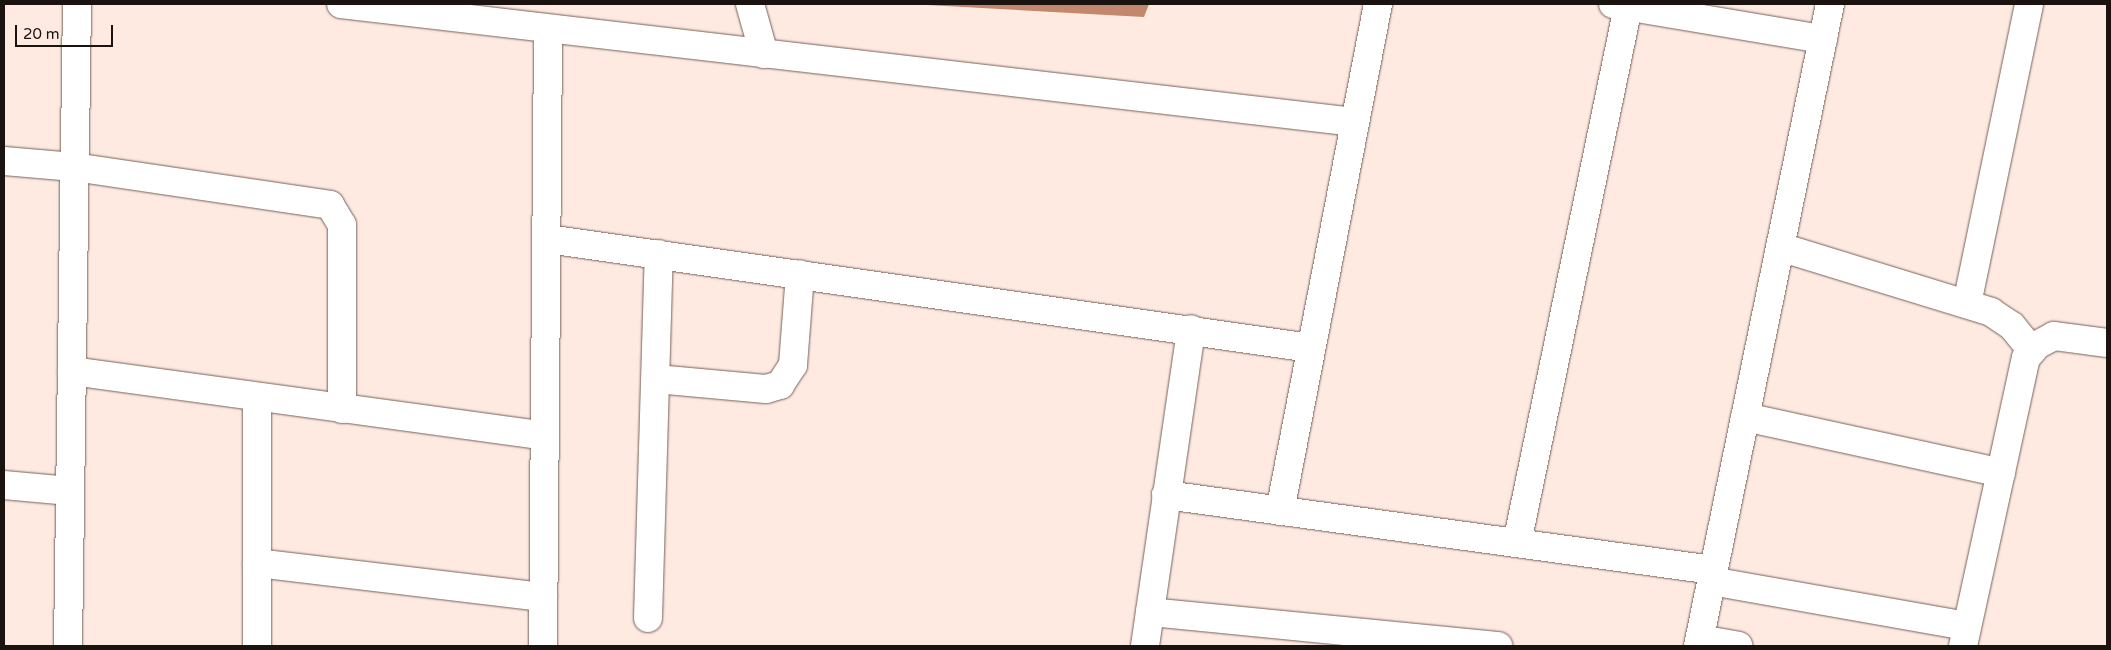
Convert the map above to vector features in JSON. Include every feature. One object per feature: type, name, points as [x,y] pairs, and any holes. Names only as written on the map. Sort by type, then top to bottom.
[{"type":"street","points":[[68,646],[76,4]]},
{"type":"street","points":[[341,4],[548,30],[1355,122]]},
{"type":"street","points":[[750,4],[764,54]]},
{"type":"street","points":[[1280,511],[1378,4]]},
{"type":"street","points":[[1738,646],[1699,642],[1830,4]]},
{"type":"street","points":[[1967,304],[2029,4]]},
{"type":"street","points":[[1517,543],[1620,5],[1823,39]]},
{"type":"street","points":[[543,646],[548,30]]},
{"type":"street","points":[[4,161],[74,167],[330,205],[342,225],[342,410]]},
{"type":"street","points":[[547,239],[1311,348]]},
{"type":"street","points":[[1780,248],[1967,304],[2002,317],[2032,351]]},
{"type":"street","points":[[648,618],[659,254]]},
{"type":"street","points":[[656,379],[766,389],[780,385],[793,365],[800,274]]},
{"type":"street","points":[[1144,646],[1191,330]]},
{"type":"street","points":[[1166,495],[1517,543],[1712,575],[1965,636],[2026,358],[2032,351],[2054,336],[2107,343]]},
{"type":"street","points":[[72,371],[342,410],[545,436]]},
{"type":"street","points":[[257,397],[257,646]]},
{"type":"street","points":[[1745,416],[2001,473]]},
{"type":"street","points":[[4,485],[70,491]]},
{"type":"street","points":[[257,562],[543,598]]},
{"type":"street","points":[[1150,612],[1498,646]]},
{"type":"shaded area","points":[[909,4],[1149,4],[1144,17]]}]
